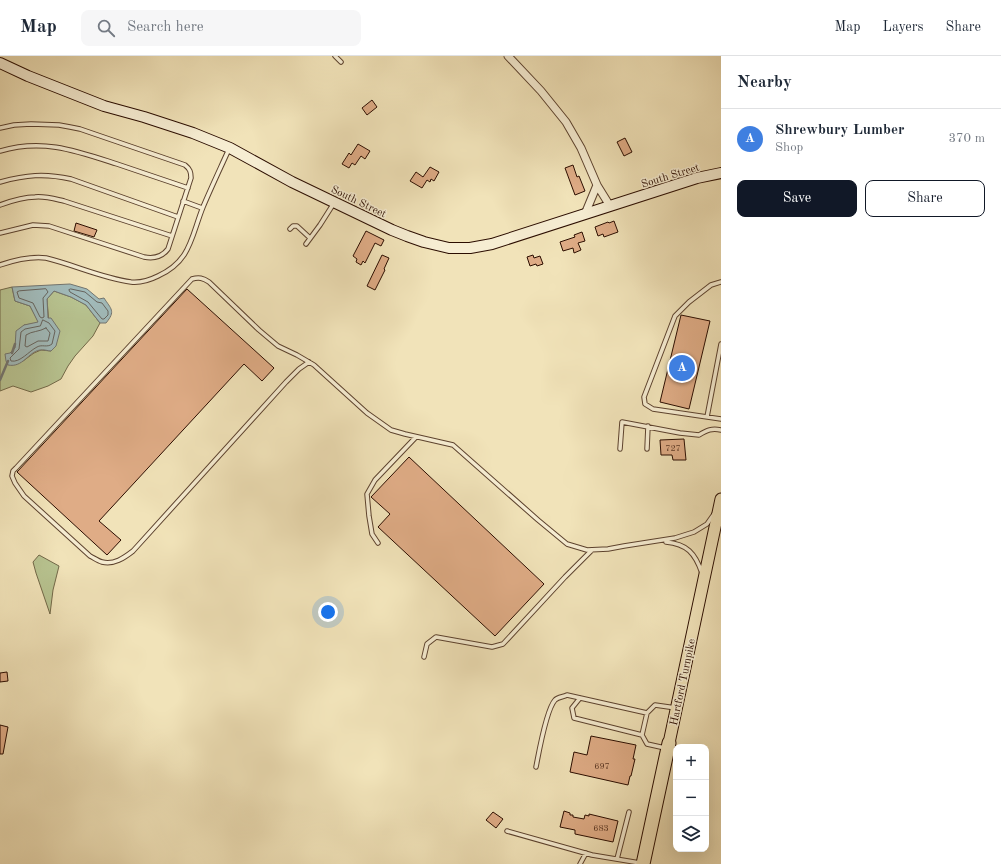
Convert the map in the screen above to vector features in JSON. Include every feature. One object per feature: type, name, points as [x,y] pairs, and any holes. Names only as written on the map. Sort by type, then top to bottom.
[{"type":"highway","name":"Hartford Turnpike","points":[[643,864],[668,746]]},
{"type":"main road","name":"Hartford Turnpike","points":[[668,746],[720,503]]},
{"type":"street","points":[[508,56],[544,94],[566,122],[581,148],[597,185],[610,206]]},
{"type":"street","name":"South Street","points":[[0,63],[28,76],[104,106],[193,133],[230,148],[292,182],[392,230],[435,245],[449,248],[470,248],[492,244],[697,178],[721,173]]},
{"type":"street","points":[[585,214],[597,185]]},
{"type":"lane","points":[[335,56],[341,62]]},
{"type":"lane","points":[[0,128],[31,124],[59,125],[80,129],[185,165],[191,172],[191,178],[168,249],[165,253],[156,258],[150,258],[50,226],[25,226],[0,233]]},
{"type":"lane","points":[[0,151],[16,147],[41,145],[68,149],[188,188]]},
{"type":"lane","points":[[0,265],[28,258],[46,258],[118,280],[133,282],[142,282],[165,273],[183,257],[189,247],[202,208],[230,148]]},
{"type":"lane","points":[[0,182],[26,176],[59,176],[178,217]]},
{"type":"lane","points":[[0,204],[35,197],[49,198],[64,201],[172,236]]},
{"type":"lane","points":[[183,201],[202,208]]},
{"type":"lane","points":[[306,244],[334,202]]},
{"type":"lane","points":[[290,229],[293,226],[297,226],[310,238]]},
{"type":"lane","points":[[309,362],[299,369],[286,382],[133,551],[123,559],[112,562],[101,562],[90,556],[24,496],[14,483],[12,476],[13,471],[192,279],[198,277],[209,282],[278,346],[297,355],[309,362],[314,365],[367,413],[391,430],[453,445],[567,544],[592,550],[608,549],[675,538],[694,532],[706,524],[720,503]]},
{"type":"lane","points":[[721,282],[711,285],[674,316],[644,397],[645,404],[653,409],[721,419]]},
{"type":"lane","points":[[707,417],[721,344]]},
{"type":"lane","points":[[620,450],[622,422],[699,435],[711,429],[721,430]]},
{"type":"lane","points":[[647,449],[648,426]]},
{"type":"lane","points":[[378,543],[372,534],[367,494],[375,480],[416,437]]},
{"type":"lane","points":[[661,541],[674,542],[687,548],[699,564],[704,579]]},
{"type":"lane","points":[[424,657],[427,644],[436,637],[492,647],[503,644],[592,550]]},
{"type":"lane","points":[[536,767],[551,706],[557,698],[567,695],[646,713]]},
{"type":"lane","points":[[580,698],[572,708],[574,718],[642,735]]},
{"type":"lane","points":[[668,746],[647,744],[642,735],[646,713],[655,705],[677,708]]},
{"type":"lane","points":[[617,859],[628,812]]},
{"type":"lane","points":[[507,831],[586,853],[643,864]]},
{"type":"lane","points":[[580,864],[586,853]]},
{"type":"green space","points":[[12,287],[15,301],[30,306],[39,323],[24,325],[15,348],[10,353],[23,361],[41,350],[51,351],[47,299],[54,291],[71,297],[86,305],[100,323],[93,336],[68,366],[61,379],[48,386],[31,392],[13,386],[0,391],[0,290]]},
{"type":"green space","points":[[39,555],[59,566],[53,590],[50,614],[33,562]]},
{"type":"water","points":[[70,284],[87,289],[99,299],[104,298],[112,313],[106,323],[100,323],[86,305],[71,297],[54,291],[47,299],[48,318],[51,318],[60,331],[56,346],[51,351],[36,351],[18,364],[8,365],[5,354],[10,353],[15,348],[16,331],[24,325],[38,322],[30,306],[15,301],[12,287]]},
{"type":"building","points":[[372,100],[377,107],[367,115],[362,108]]},
{"type":"building","points":[[625,138],[632,152],[624,156],[617,142]]},
{"type":"building","points":[[358,144],[370,151],[365,159],[361,156],[355,165],[352,163],[349,168],[342,164],[349,153],[351,155]]},
{"type":"building","points":[[573,165],[577,177],[579,176],[585,191],[575,195],[565,168]]},
{"type":"building","points":[[430,167],[439,172],[434,181],[431,179],[430,182],[427,180],[422,188],[410,181],[416,172],[423,177]]},
{"type":"building","points":[[614,221],[618,232],[604,237],[603,234],[598,236],[595,227]]},
{"type":"building","points":[[76,223],[97,230],[94,237],[74,231]]},
{"type":"building","points":[[366,231],[384,240],[381,246],[375,243],[365,263],[363,261],[361,265],[356,262],[357,259],[353,256]]},
{"type":"building","points":[[582,232],[585,241],[578,243],[581,250],[574,253],[573,248],[563,251],[560,242],[575,237],[574,235]]},
{"type":"building","points":[[382,255],[389,258],[375,290],[367,286]]},
{"type":"building","points":[[533,255],[534,258],[540,256],[543,264],[530,266],[527,257]]},
{"type":"building","points":[[187,289],[274,368],[262,381],[244,364],[99,521],[121,540],[107,555],[17,472]]},
{"type":"building","points":[[681,315],[710,321],[689,409],[660,402]]},
{"type":"building","points":[[684,439],[686,460],[673,460],[672,455],[661,455],[660,440]]},
{"type":"building","points":[[409,457],[544,584],[495,636],[378,527],[390,514],[371,497]]},
{"type":"building","points":[[7,672],[8,681],[0,682],[0,673]]},
{"type":"building","points":[[0,725],[8,727],[3,754],[0,754]]},
{"type":"building","points":[[591,736],[636,745],[633,759],[635,759],[628,785],[570,772],[574,752],[587,755]]},
{"type":"building","points":[[564,811],[570,813],[570,815],[573,815],[573,817],[584,819],[585,815],[589,816],[589,814],[618,821],[613,842],[575,834],[575,830],[560,827]]},
{"type":"building","points":[[493,812],[503,819],[496,828],[486,820]]},
{"type":"waterway","points":[[12,353],[15,344]]},
{"type":"waterway","points":[[0,380],[8,361]]},
{"type":"place","name":"Shrewbury Lumber","points":[[682,368]]}]
